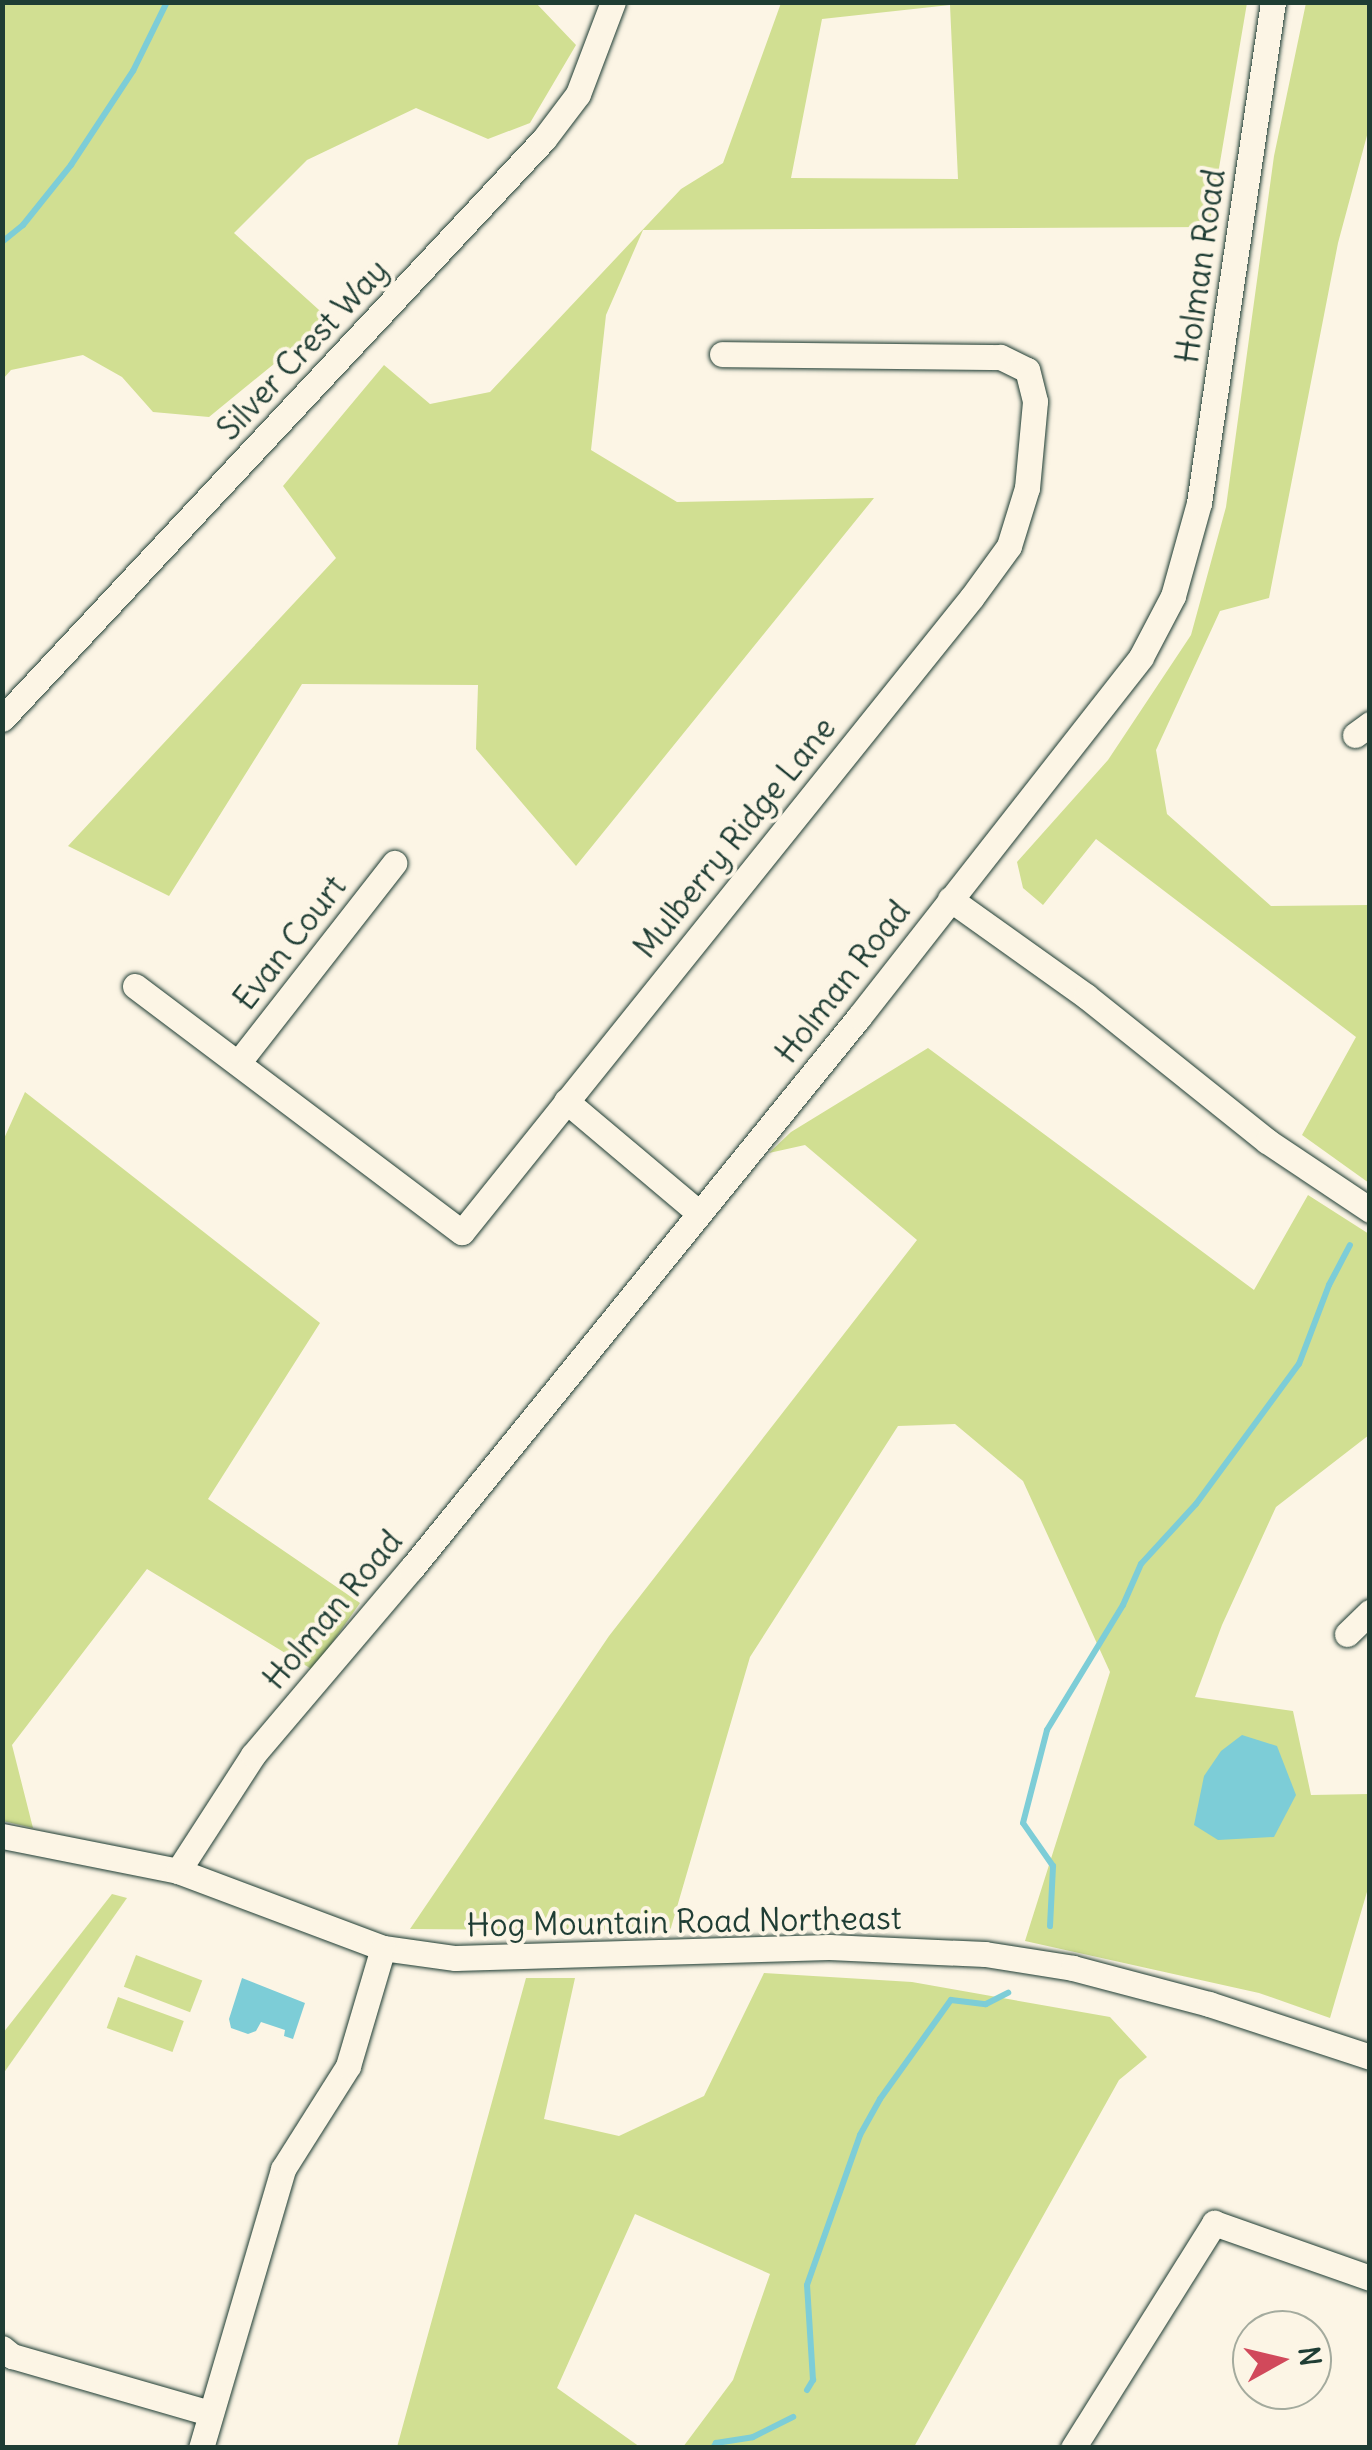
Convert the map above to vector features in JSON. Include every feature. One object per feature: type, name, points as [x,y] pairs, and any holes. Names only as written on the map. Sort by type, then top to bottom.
[{"type":"street","name":"Silver Crest Way","points":[[2,718],[544,139],[578,94],[614,2]]},
{"type":"street","name":"Holman Road","points":[[178,1872],[254,1755],[412,1569],[1142,657],[1172,596],[1198,503],[1273,2]]},
{"type":"street","name":"Mulberry Ridge Lane","points":[[136,986],[462,1232],[972,597],[1009,546],[1027,488],[1034,400],[1027,370],[1000,357],[722,354]]},
{"type":"street","name":"Evan Court","points":[[238,1063],[394,863]]},
{"type":"street","points":[[950,899],[1086,996],[1267,1141],[1370,1210]]},
{"type":"street","points":[[566,1101],[699,1213]]},
{"type":"street","points":[[1347,1634],[1370,1612]]},
{"type":"street","name":"Hog Mountain Road Northeast","points":[[2,1836],[178,1872],[383,1948],[455,1958],[795,1947],[985,1954],[1072,1968],[1210,2004],[1370,2057]]},
{"type":"street","points":[[200,2448],[283,2169],[348,2066],[383,1948]]},
{"type":"street","points":[[1073,2448],[1214,2223],[1370,2278]]},
{"type":"street","points":[[2,2348],[12,2356],[210,2413]]},
{"type":"green space","points":[[3,2],[536,3],[576,45],[530,123],[488,139],[416,108],[307,160],[234,233],[329,319],[209,417],[153,412],[122,377],[83,355],[11,370],[3,379]]},
{"type":"green space","points":[[781,3],[1247,3],[1209,227],[643,230],[606,315],[591,450],[677,502],[874,498],[576,866],[476,749],[478,685],[302,684],[169,896],[68,846],[336,558],[283,486],[384,365],[430,404],[490,392],[681,189],[723,163]],"holes":[[[950,5],[958,179],[791,178],[822,19]]]},
{"type":"green space","points":[[1306,3],[1369,3],[1369,128],[1338,243],[1269,598],[1220,611],[1156,750],[1167,814],[1271,906],[1369,905],[1369,1183],[1302,1135],[1356,1037],[1096,839],[1043,905],[1023,888],[1017,862],[1108,760],[1191,635],[1226,507],[1274,156]]},
{"type":"green space","points":[[928,1048],[1254,1290],[1308,1195],[1369,1234],[1369,1435],[1276,1507],[1222,1625],[1195,1697],[1293,1711],[1311,1795],[1369,1794],[1369,1885],[1330,2018],[1259,1993],[1025,1941],[1110,1672],[1023,1481],[955,1424],[898,1426],[750,1657],[670,1931],[410,1929],[609,1636],[917,1240],[805,1145],[769,1153],[791,1132]]},
{"type":"green space","points":[[25,1092],[320,1323],[208,1499],[360,1603],[313,1670],[147,1569],[12,1745],[33,1828],[3,1821],[2,1143]]},
{"type":"green space","points":[[112,1894],[127,1898],[3,2074],[3,2033]]},
{"type":"green space","points":[[136,1955],[202,1980],[190,2012],[124,1987]]},
{"type":"green space","points":[[764,1973],[912,1982],[1110,2017],[1147,2057],[1119,2080],[914,2447],[683,2447],[733,2380],[770,2274],[635,2214],[557,2388],[640,2447],[397,2447],[526,1978],[575,1978],[544,2119],[619,2136],[704,2096]]},
{"type":"green space","points":[[118,1997],[184,2021],[172,2052],[107,2028]]},
{"type":"water","points":[[1242,1735],[1277,1746],[1296,1795],[1274,1837],[1218,1840],[1194,1825],[1204,1776],[1221,1751]]},
{"type":"water","points":[[242,1978],[305,2003],[293,2039],[284,2036],[285,2030],[261,2022],[256,2031],[248,2034],[231,2028],[229,2019]]},
{"type":"waterway","points":[[2,242],[23,225],[71,165],[133,71],[167,2]]},
{"type":"waterway","points":[[1050,1926],[1053,1866],[1023,1823],[1047,1730],[1123,1605],[1141,1564],[1196,1504],[1299,1364],[1329,1285],[1350,1245]]},
{"type":"waterway","points":[[807,2390],[813,2380],[807,2285],[860,2135],[880,2099],[951,2000],[986,2004],[1008,1993]]},
{"type":"waterway","points":[[713,2448],[716,2443],[753,2437],[793,2417]]}]
